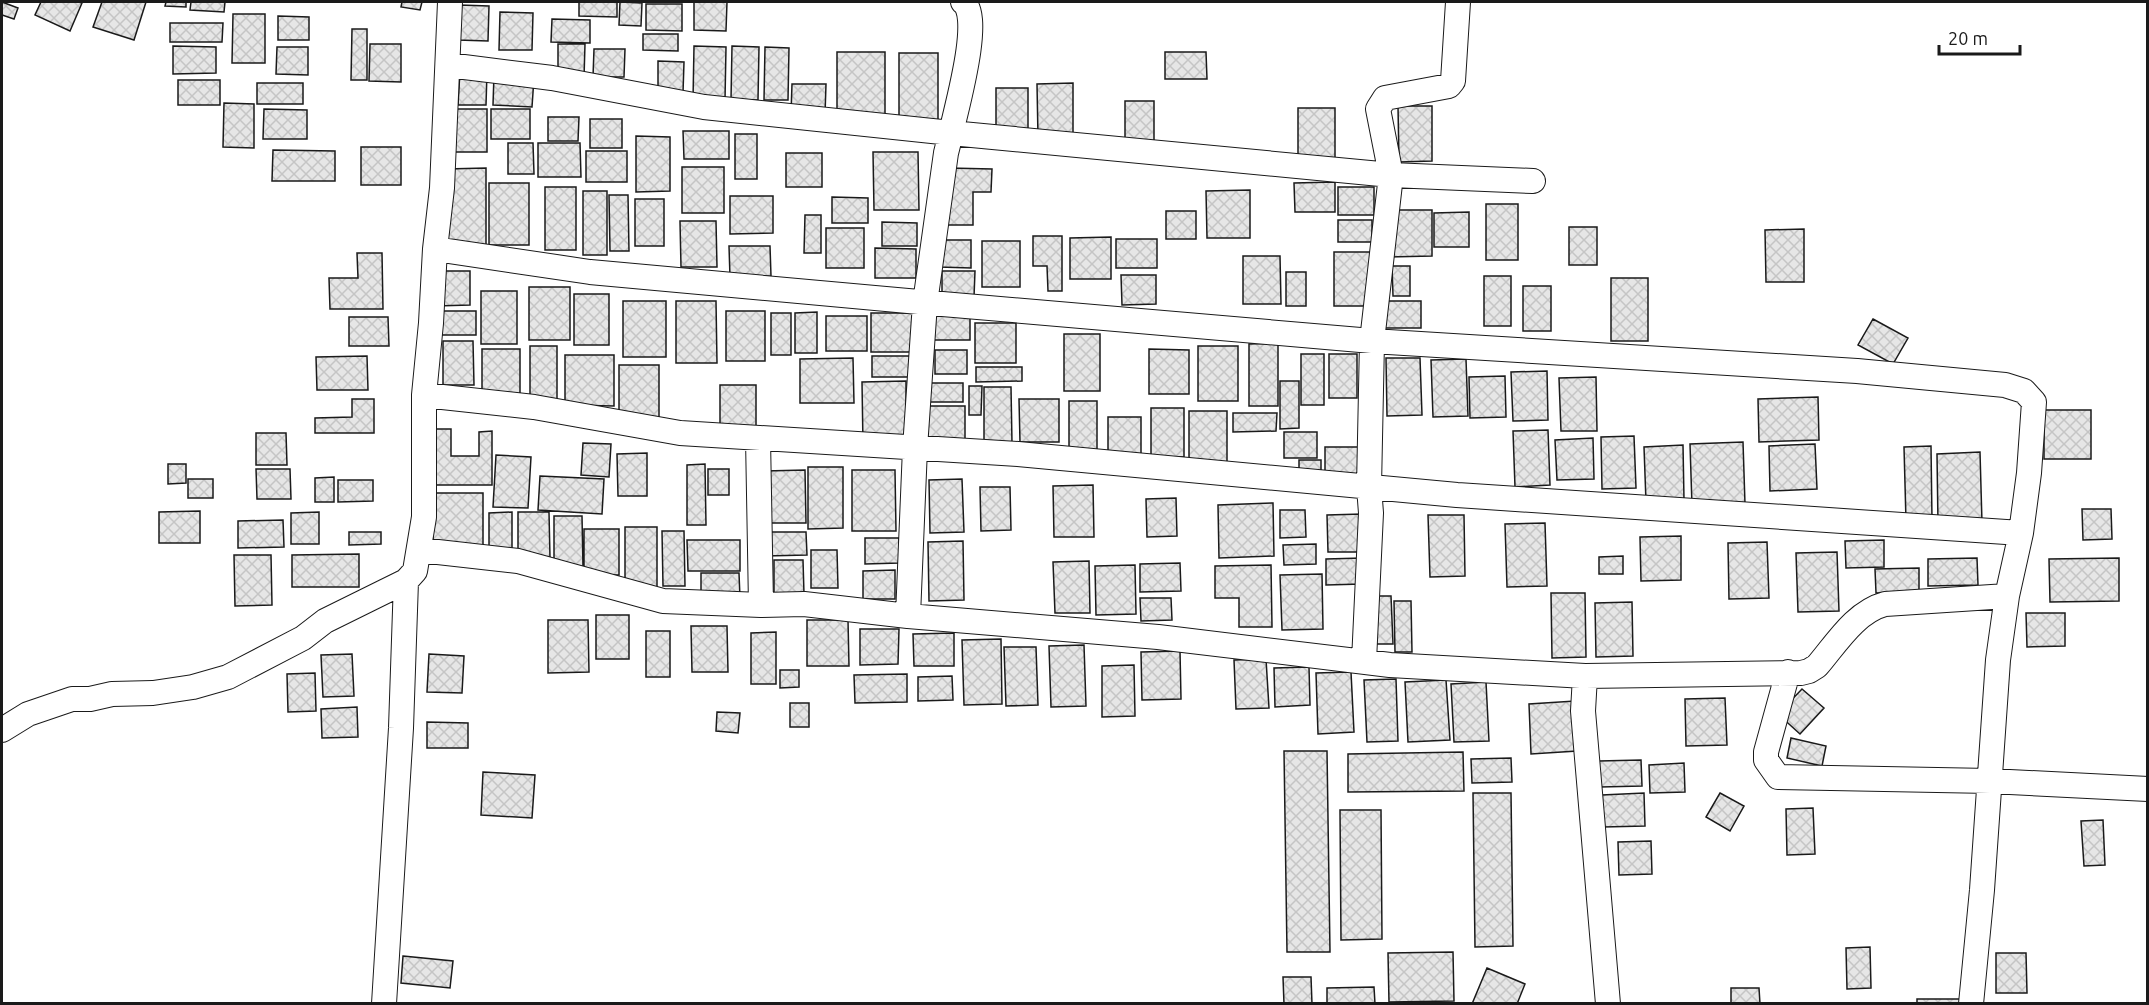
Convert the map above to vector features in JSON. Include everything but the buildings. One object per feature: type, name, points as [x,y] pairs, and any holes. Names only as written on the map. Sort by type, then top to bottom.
[{"type":"street","points":[[2,730],[28,714],[72,699],[90,699],[112,694],[153,693],[193,687],[228,677],[303,638],[325,621],[406,581],[415,570],[424,517],[424,395],[442,188],[450,2]]},
{"type":"street","points":[[908,616],[915,448],[925,303],[946,153],[970,45],[971,11],[963,2]]},
{"type":"street","points":[[1364,662],[1371,513],[1369,487],[1372,341],[1391,175],[1378,109],[1385,98],[1449,86],[1453,81],[1458,2]]},
{"type":"street","points":[[448,65],[552,78],[705,107],[1391,175],[1533,181]]},
{"type":"street","points":[[435,249],[590,272],[925,303],[1372,341],[1857,372],[2005,385],[2024,391],[2034,402],[2029,473],[2021,533],[2007,596],[1998,660],[1982,890],[1971,1004]]},
{"type":"street","points":[[424,395],[534,407],[680,433],[1018,454],[1457,495],[2021,533]]},
{"type":"street","points":[[758,438],[761,605]]},
{"type":"street","points":[[420,550],[518,561],[663,601],[761,605],[804,604],[908,616],[1158,637],[1364,662],[1585,676],[1788,672],[1801,674],[1816,666],[1861,616],[1872,608],[1885,604],[2007,596]]},
{"type":"street","points":[[384,1004],[399,763],[406,581]]},
{"type":"street","points":[[1788,672],[1766,752],[1766,760],[1778,777],[1990,781],[2148,789]]},
{"type":"street","points":[[1585,676],[1583,711],[1608,1004]]}]
